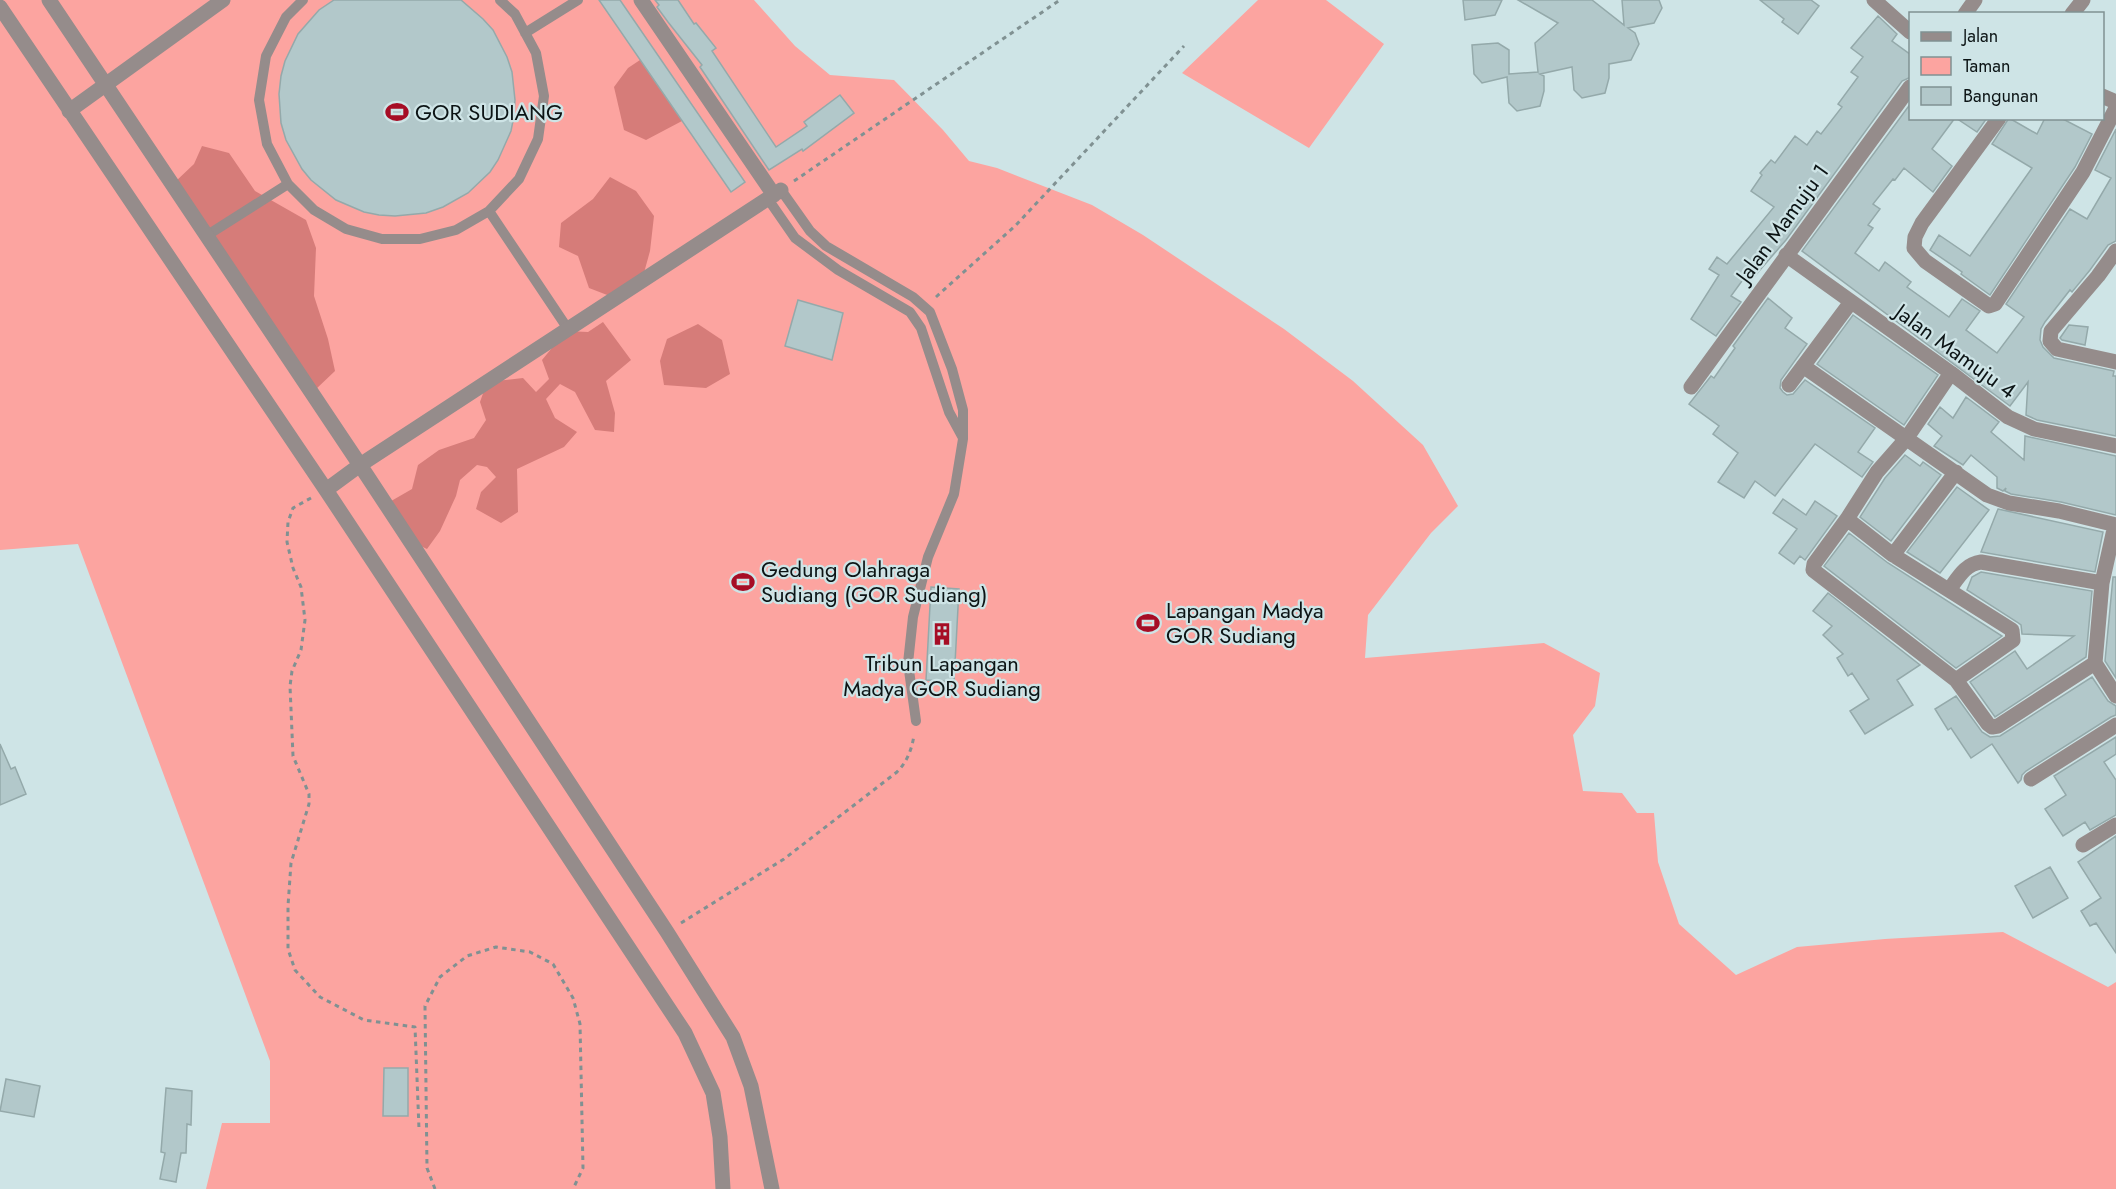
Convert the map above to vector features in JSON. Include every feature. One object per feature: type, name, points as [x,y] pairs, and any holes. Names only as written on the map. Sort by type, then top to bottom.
[{"type":"street","points":[[49,0],[360,465],[667,932],[733,1037],[751,1086],[772,1189]]},
{"type":"street","points":[[69,111],[223,0]]},
{"type":"street","points":[[326,490],[360,465],[774,195],[641,0]]},
{"type":"street","points":[[1874,0],[1909,30]]},
{"type":"street","points":[[2074,12],[2083,0]]},
{"type":"street","points":[[0,7],[326,490],[685,1033],[712,1093],[720,1137],[723,1189]]},
{"type":"street","name":"Jalan Mamuju 1","points":[[1692,387],[1786,255],[1909,90]]},
{"type":"street","points":[[1998,120],[1923,224],[1915,237],[1914,248],[1925,261],[1989,306],[1995,304],[2083,172],[2116,108]]},
{"type":"street","points":[[2116,251],[2051,332],[2050,341],[2057,349],[2116,362]]},
{"type":"street","name":"Jalan Mamuju 4","points":[[1786,255],[1951,373],[2008,417],[2024,426],[2116,446]]},
{"type":"street","points":[[1789,386],[1851,302]]},
{"type":"street","points":[[1803,366],[1996,500],[2115,525],[2102,583],[2095,663],[2116,696]]},
{"type":"street","points":[[1951,373],[1906,439],[1877,472],[1847,519],[1814,564],[1813,570],[1956,680],[1988,724],[1995,727],[2095,663]]},
{"type":"street","points":[[1893,555],[1956,472]]},
{"type":"street","points":[[1847,519],[1893,555],[2012,630],[2013,640],[1956,680]]},
{"type":"street","points":[[1949,591],[1966,567],[1981,562],[2102,583]]},
{"type":"street","points":[[2031,779],[2116,725]]},
{"type":"street","points":[[2083,845],[2116,825]]},
{"type":"lane","points":[[303,0],[286,16],[266,56],[260,100],[267,144],[288,184],[314,210],[346,229],[382,239],[420,239],[456,230],[489,211],[519,179],[538,139],[544,96],[536,53],[515,14],[500,0]]},
{"type":"lane","points":[[525,33],[578,0]]},
{"type":"lane","points":[[206,236],[288,184]]},
{"type":"lane","points":[[774,195],[826,246],[926,307],[933,317],[952,369],[963,410],[963,439],[954,494],[928,557],[913,617],[908,663],[916,721]]},
{"type":"lane","points":[[774,195],[795,238],[838,270],[910,312],[921,328],[949,412],[963,439]]},
{"type":"lane","points":[[489,211],[568,329]]},
{"type":"path","points":[[774,195],[1060,0]]},
{"type":"path","points":[[926,307],[1016,225],[1184,46]]},
{"type":"path","points":[[326,490],[293,508],[288,522],[287,542],[293,568],[301,587],[305,620],[301,650],[292,671],[290,686],[293,756],[309,794],[309,804],[291,863],[288,949],[295,970],[320,997],[364,1020],[415,1027],[418,1129]]},
{"type":"path","points":[[667,932],[783,859],[897,772],[903,766],[912,748],[916,721]]},
{"type":"path","points":[[435,1189],[427,1168],[425,1006],[440,977],[468,956],[496,947],[530,952],[553,964],[573,998],[580,1024],[583,1168],[573,1189]]},
{"type":"green space","name":"Gedung Olahraga Sudiang (GOR Sudiang)","points":[[0,0],[754,0],[795,46],[830,75],[894,80],[943,130],[969,161],[997,168],[1092,205],[1143,235],[1284,329],[1353,381],[1423,445],[1458,506],[1431,533],[1368,615],[1365,658],[1544,643],[1600,673],[1595,706],[1573,735],[1583,791],[1622,793],[1637,813],[1654,813],[1658,862],[1679,924],[1736,975],[1797,947],[2003,932],[2108,987],[2116,982],[2116,1189],[206,1189],[222,1123],[270,1123],[270,1061],[78,544],[0,550]]},
{"type":"green space","points":[[1258,0],[1326,0],[1384,44],[1309,148],[1182,73]]},
{"type":"shaded area","points":[[640,60],[682,121],[646,140],[624,130],[614,87],[628,68]]},
{"type":"shaded area","points":[[202,146],[229,153],[255,191],[306,220],[316,248],[314,296],[328,339],[335,371],[315,390],[175,182],[194,164]]},
{"type":"shaded area","points":[[610,177],[636,191],[654,216],[650,251],[642,280],[615,298],[589,288],[578,256],[559,247],[561,223],[593,199]]},
{"type":"shaded area","points":[[603,322],[631,360],[606,381],[615,413],[614,432],[595,430],[575,392],[560,384],[546,399],[555,418],[577,432],[564,447],[517,469],[518,512],[501,523],[476,509],[481,492],[496,477],[487,467],[477,465],[460,480],[456,496],[440,531],[427,549],[410,541],[386,504],[412,489],[418,465],[439,450],[474,438],[486,420],[480,402],[487,382],[523,378],[536,392],[549,379],[542,360],[566,331],[588,332]]},
{"type":"shaded area","points":[[698,324],[722,340],[730,374],[706,388],[664,385],[660,361],[667,339]]},
{"type":"building","name":"GOR SUDIANG","points":[[334,0],[461,0],[493,30],[512,72],[514,116],[511,131],[498,160],[490,172],[468,193],[443,207],[426,213],[379,215],[364,212],[336,200],[311,180],[302,169],[286,140],[281,123],[279,94],[281,76],[285,61],[298,34],[319,10]]},
{"type":"building","points":[[599,0],[620,0],[745,182],[731,192]]},
{"type":"building","points":[[655,0],[678,0],[694,24],[696,23],[716,48],[712,51],[776,147],[807,126],[804,122],[840,95],[854,113],[803,151],[802,149],[769,170],[700,67],[702,65],[657,7],[659,5]]},
{"type":"building","points":[[1463,0],[1502,0],[1495,15],[1465,20]]},
{"type":"building","points":[[1518,0],[1592,0],[1624,25],[1622,0],[1659,0],[1662,8],[1654,23],[1628,28],[1635,33],[1639,44],[1631,60],[1609,64],[1609,78],[1605,93],[1582,98],[1574,90],[1572,67],[1540,74],[1544,76],[1544,91],[1540,106],[1517,111],[1509,103],[1507,77],[1482,83],[1474,74],[1472,45],[1498,43],[1509,50],[1509,74],[1538,72],[1535,43],[1558,23]]},
{"type":"building","points":[[1760,0],[1811,0],[1819,6],[1798,34],[1782,22],[1784,19]]},
{"type":"building","points":[[1878,16],[1897,34],[1892,41],[1909,54],[1909,78],[1902,81],[1786,240],[1753,278],[1747,274],[1731,296],[1741,302],[1716,336],[1691,319],[1719,275],[1709,269],[1717,257],[1727,264],[1774,207],[1751,191],[1762,175],[1760,173],[1771,160],[1775,163],[1795,136],[1807,145],[1817,131],[1821,134],[1842,107],[1838,104],[1858,77],[1851,72],[1863,57],[1851,48]]},
{"type":"building","points":[[1909,106],[1909,120],[1954,120],[1932,149],[1952,166],[1933,192],[1904,168],[1873,204],[1880,209],[1868,225],[1873,228],[1855,253],[1879,271],[1885,262],[1911,282],[1907,287],[1949,317],[1962,299],[1980,311],[1966,330],[1997,353],[2024,317],[2006,304],[2070,209],[2087,219],[2111,178],[2095,170],[2116,129],[2116,241],[2108,245],[2072,292],[2070,290],[2045,322],[2041,329],[2040,340],[2043,347],[2054,358],[2114,371],[2113,376],[2116,376],[2116,436],[2037,420],[2026,415],[2028,382],[2010,406],[1802,251]]},
{"type":"building","points":[[1959,120],[1986,120],[1977,132]]},
{"type":"building","points":[[2008,120],[2012,120],[2037,134],[2044,120],[2065,120],[2092,134],[2075,167],[1990,295],[1930,250],[1939,235],[1970,256],[2032,168],[1992,144]]},
{"type":"building","points":[[1768,298],[1792,318],[1785,328],[1807,344],[1781,380],[1780,388],[1783,392],[1787,395],[1793,394],[1805,380],[1875,428],[1858,452],[1873,462],[1862,477],[1815,444],[1775,496],[1755,481],[1744,498],[1718,482],[1738,453],[1713,434],[1719,426],[1689,404],[1711,376],[1714,378],[1735,348],[1733,346]]},
{"type":"building","points":[[798,300],[843,313],[832,360],[785,346]]},
{"type":"building","points":[[1853,315],[1938,375],[1904,425],[1817,364]]},
{"type":"building","points":[[2069,325],[2088,327],[2085,345],[2060,338]]},
{"type":"building","points":[[1966,397],[1999,422],[1991,432],[2024,460],[2025,436],[2116,456],[2116,515],[2061,502],[2011,494],[2005,491],[2006,488],[2003,491],[1997,488],[1997,477],[1971,455],[1963,465],[1934,446],[1942,436],[1928,424],[1940,407],[1953,418]]},
{"type":"building","points":[[1905,455],[1920,466],[1923,462],[1941,475],[1891,541],[1860,517],[1885,478]]},
{"type":"building","points":[[1957,487],[1989,510],[1940,573],[1907,552]]},
{"type":"building","points":[[1783,499],[1806,515],[1815,501],[1837,516],[1805,560],[1800,556],[1794,564],[1779,553],[1797,529],[1773,513]]},
{"type":"building","points":[[1998,509],[2103,532],[2095,572],[1981,552]]},
{"type":"building","points":[[1849,533],[1888,563],[2002,636],[1956,668],[1824,566]]},
{"type":"building","points":[[1981,572],[2092,591],[2086,657],[1995,717],[1970,682],[2015,651],[2027,669],[2074,636],[2022,634],[2021,625],[1967,590],[1972,577]]},
{"type":"building","points":[[2113,577],[2116,577],[2116,678],[2105,661]]},
{"type":"building","name":"Tribun Lapangan Madya GOR Sudiang","points":[[931,587],[959,589],[954,682],[926,680]]},
{"type":"building","points":[[1828,593],[1920,665],[1897,680],[1913,705],[1865,734],[1850,711],[1869,699],[1852,673],[1848,676],[1837,658],[1843,654],[1823,635],[1832,626],[1813,611]]},
{"type":"building","points":[[2092,677],[2108,701],[2116,706],[2116,715],[2026,771],[2018,783],[1992,744],[1971,758],[1951,728],[1948,730],[1935,709],[1956,696],[1982,732],[1990,737],[2000,736]]},
{"type":"building","points":[[2116,737],[2116,754],[2104,762],[2116,780],[2116,815],[2090,830],[2085,822],[2063,836],[2045,809],[2066,795],[2054,776]]},
{"type":"building","points":[[0,744],[11,769],[15,767],[26,794],[0,805]]},
{"type":"building","points":[[2116,836],[2116,953],[2096,923],[2090,926],[2081,911],[2101,898],[2078,862]]},
{"type":"building","points":[[2050,867],[2068,898],[2033,918],[2015,886]]},
{"type":"building","points":[[384,1068],[408,1068],[408,1116],[383,1116]]},
{"type":"building","points":[[6,1079],[40,1086],[34,1117],[0,1111]]},
{"type":"building","points":[[166,1088],[192,1091],[191,1125],[187,1124],[186,1153],[181,1153],[176,1182],[160,1179],[165,1153],[161,1152]]},
{"type":"place","name":"GOR SUDIANG","points":[[397,112]]},
{"type":"place","name":"Gedung Olahraga Sudiang (GOR Sudiang)","points":[[743,582]]},
{"type":"place","name":"Lapangan Madya GOR Sudiang","points":[[1148,623]]},
{"type":"place","name":"Tribun Lapangan Madya GOR Sudiang","points":[[942,634]]}]
